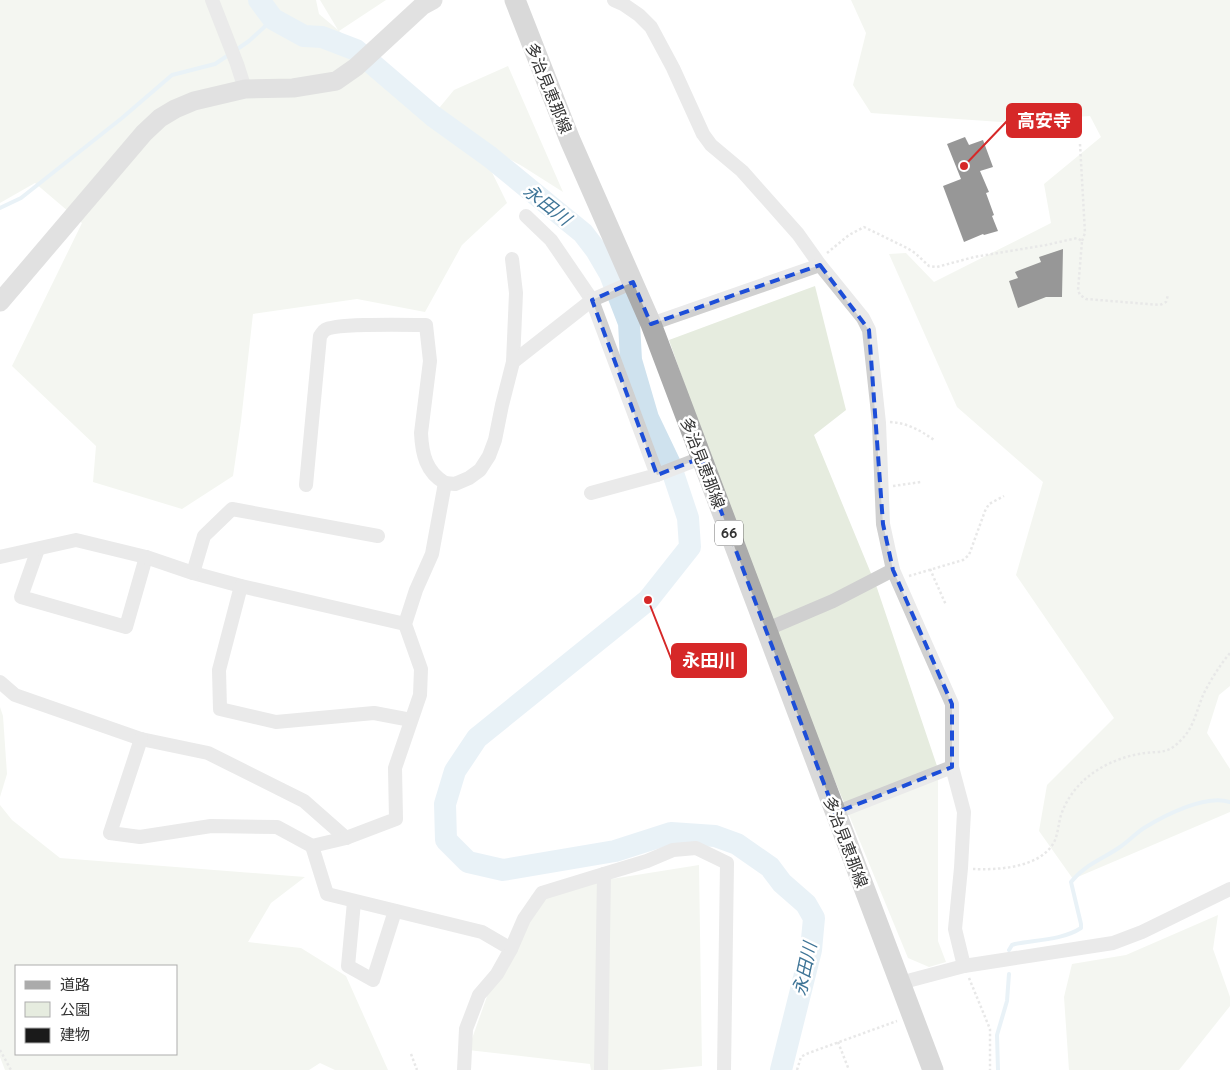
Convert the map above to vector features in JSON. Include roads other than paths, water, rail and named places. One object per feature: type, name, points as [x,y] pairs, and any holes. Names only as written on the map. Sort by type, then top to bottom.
[{"type":"main road","name":"多治見恵那線","points":[[515,0],[570,140],[630,284],[650,324],[696,460],[765,630],[933,1070]]},
{"type":"street","points":[[212,0],[246,89]]},
{"type":"street","points":[[0,302],[144,133],[160,118],[194,101],[246,89],[292,88],[336,81],[356,67],[422,6],[433,0]]},
{"type":"street","points":[[614,0],[639,15],[651,27],[673,68],[703,134],[711,145],[742,171],[798,234],[863,318],[870,330],[879,423],[883,524],[896,576],[952,704],[952,767],[964,812],[955,929],[964,966]]},
{"type":"street","points":[[526,216],[551,240],[595,298],[660,474]]},
{"type":"street","points":[[306,485],[320,336],[325,329],[337,327],[426,325],[430,361],[421,442],[426,462],[435,477],[455,484],[469,478],[480,470],[489,456],[495,440],[513,362],[516,292],[512,259]]},
{"type":"street","points":[[650,324],[819,263]]},
{"type":"street","points":[[513,362],[595,298],[630,284]]},
{"type":"street","points":[[591,493],[660,474],[696,460]]},
{"type":"street","points":[[141,739],[110,833],[140,837],[211,826],[277,827],[312,846],[346,838],[396,819],[395,768],[420,695],[421,669],[405,624],[416,590],[432,554],[445,482]]},
{"type":"street","points":[[193,573],[204,536],[232,509],[378,536]]},
{"type":"street","points":[[0,558],[76,540],[146,557],[193,573],[241,586],[405,624]]},
{"type":"street","points":[[38,549],[21,597],[126,627],[146,557]]},
{"type":"street","points":[[765,630],[896,576]]},
{"type":"street","points":[[241,586],[219,670],[220,709],[276,722],[374,713],[411,720]]},
{"type":"street","points":[[0,682],[15,695],[141,739],[208,753],[304,801],[346,838]]},
{"type":"street","points":[[835,813],[952,767]]},
{"type":"street","points":[[312,846],[327,894],[482,932],[511,949]]},
{"type":"street","points":[[464,1070],[466,1029],[480,995],[497,974],[511,949],[524,919],[542,893],[647,861],[673,850],[696,848],[727,863],[724,1070]]},
{"type":"street","points":[[601,1070],[604,874]]},
{"type":"street","points":[[900,983],[964,966],[1113,943],[1142,932],[1230,889]]},
{"type":"street","points":[[354,902],[348,966],[373,980],[395,911]]},
{"type":"waterway","name":"永田川","points":[[259,0],[273,19],[304,36],[322,37],[356,50],[433,116],[490,157],[583,233],[596,250],[610,274],[629,323],[631,360],[648,418],[670,464],[688,518],[690,547],[648,600],[477,738],[455,771],[445,804],[446,840],[468,862],[503,870],[615,851],[671,833],[715,836],[737,844],[770,867],[782,883],[806,904],[814,918],[811,950],[781,1070]]},
{"type":"waterway","points":[[236,50],[273,19]]},
{"type":"waterway","points":[[0,208],[21,198],[122,118],[172,75],[215,64],[230,54]]},
{"type":"waterway","points":[[1009,950],[1015,944],[1066,935],[1081,928],[1071,882],[1088,867],[1120,847],[1144,828],[1163,817],[1198,803],[1220,800],[1230,802]]},
{"type":"waterway","points":[[998,1070],[997,1035],[1007,1001],[1009,974]]},
{"type":"place","name":"高安寺","points":[[964,166]]},
{"type":"place","name":"永田川","points":[[648,600]]}]
